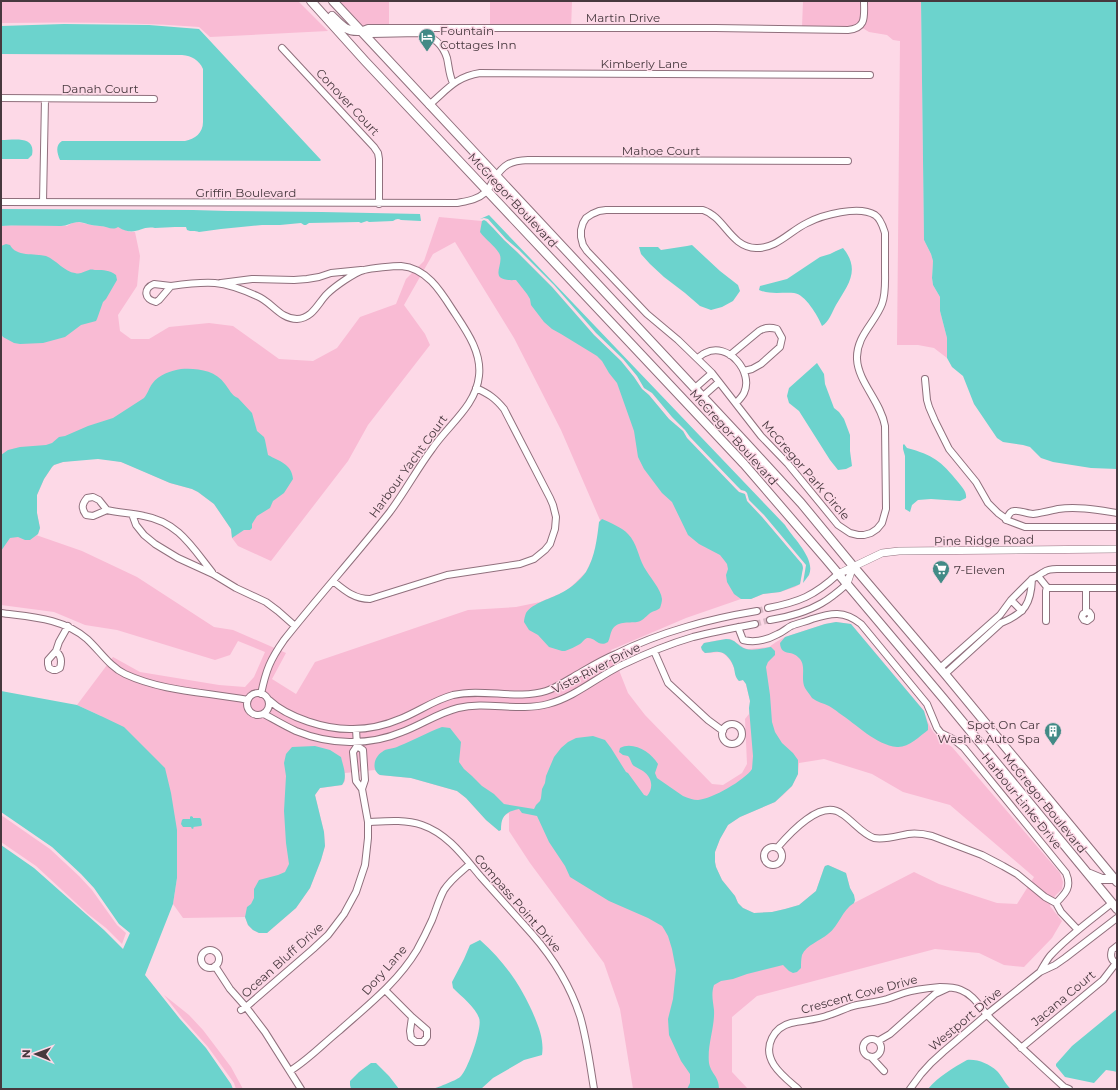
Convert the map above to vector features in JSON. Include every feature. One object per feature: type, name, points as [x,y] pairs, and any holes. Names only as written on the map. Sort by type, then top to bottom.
[{"type":"main road","name":"McGregor Boulevard","points":[[311,1],[365,61],[744,464],[943,698],[1115,905]]},
{"type":"main road","points":[[317,1],[344,28],[354,32],[360,32]]},
{"type":"main road","name":"McGregor Boulevard","points":[[333,1],[360,32],[695,388],[801,503],[943,671],[1116,881]]},
{"type":"main road","points":[[1087,872],[1102,879],[1116,881]]},
{"type":"street","name":"Martin Drive","points":[[360,32],[368,28],[730,28],[848,30],[860,26],[864,20],[864,1]]},
{"type":"street","points":[[360,32],[371,34],[419,33],[432,37],[444,51],[453,83]]},
{"type":"street","name":"Conover Court","points":[[282,48],[378,153],[379,204]]},
{"type":"street","name":"Kimberly Lane","points":[[429,105],[453,83],[466,76],[487,73],[870,75]]},
{"type":"street","name":"Danah Court","points":[[1,98],[154,99]]},
{"type":"street","name":"Danah Court","points":[[43,202],[45,99]]},
{"type":"street","name":"Mahoe Court","points":[[487,191],[499,170],[514,161],[848,161]]},
{"type":"street","name":"Griffin Boulevard","points":[[1,202],[457,203],[479,197],[487,191]]},
{"type":"street","name":"McGregor Park Circle","points":[[606,210],[703,210],[714,216],[739,243],[745,246],[758,248],[771,246],[816,218],[831,214],[861,211],[869,212],[880,220],[884,227],[885,234],[884,297],[879,311],[859,344],[857,358],[860,372],[882,413],[885,426],[886,509],[882,523],[877,529],[871,533],[858,535],[850,533],[838,525],[788,464],[761,436],[712,373],[698,358],[647,314],[587,250],[583,245],[581,238],[581,230],[586,218],[599,211],[606,210]]},
{"type":"street","name":"Harbour Yacht Court","points":[[171,286],[252,279],[301,279],[319,277],[342,271],[401,266],[415,270],[433,281],[471,339],[480,367],[476,388],[470,401],[432,449],[390,512],[295,626],[274,655],[263,684],[262,694]]},
{"type":"street","name":"Harbour Yacht Court","points":[[216,283],[259,296],[284,316],[300,319],[314,311],[326,295],[335,287],[364,270]]},
{"type":"street","points":[[730,355],[764,328],[768,327],[777,329],[782,338],[780,347],[761,364],[744,371]]},
{"type":"street","points":[[698,358],[709,351],[722,351],[730,355],[738,362],[744,371],[746,380],[745,392],[736,403]]},
{"type":"street","points":[[695,388],[712,373]]},
{"type":"street","points":[[925,379],[930,407],[944,440],[954,456],[978,485],[992,507],[1006,520],[1032,527],[1117,527]]},
{"type":"street","points":[[702,397],[719,382]]},
{"type":"street","points":[[333,581],[349,594],[370,600],[447,575],[528,562],[540,556],[550,544],[554,537],[556,523],[555,511],[550,498],[508,415],[495,398],[476,388]]},
{"type":"street","points":[[1006,520],[1010,512],[1015,511],[1030,514],[1043,513],[1057,509],[1082,509],[1117,513]]},
{"type":"street","points":[[107,510],[152,517],[172,526],[183,536],[213,574]]},
{"type":"street","points":[[132,514],[136,525],[144,535],[155,544],[178,558],[213,574],[228,584],[266,602],[295,626]]},
{"type":"street","name":"Pine Ridge Road","points":[[838,574],[882,553],[899,551],[1117,549]]},
{"type":"street","points":[[770,620],[808,611],[827,600],[847,584],[853,566]]},
{"type":"street","points":[[943,671],[1035,577],[1048,570],[1057,569],[1117,569]]},
{"type":"street","points":[[768,608],[792,603],[806,598],[823,587],[838,574]]},
{"type":"street","points":[[943,671],[1001,623],[1022,610],[1028,604],[1035,577]]},
{"type":"street","points":[[1035,577],[1047,587],[1117,588]]},
{"type":"street","points":[[1046,621],[1047,587]]},
{"type":"street","points":[[1086,588],[1086,612]]},
{"type":"street","points":[[1011,600],[1022,610]]},
{"type":"street","name":"Vista River Drive","points":[[269,700],[284,711],[311,722],[340,728],[356,729],[374,727],[406,716],[438,700],[457,694],[476,692],[519,694],[545,691],[559,685],[614,654],[645,641],[697,624],[757,611]]},
{"type":"street","points":[[1,613],[55,621],[68,626],[86,638],[113,666],[132,677],[159,686],[248,700]]},
{"type":"street","name":"Harbour Links Drive","points":[[738,627],[743,640],[750,642],[772,638],[791,626],[831,614],[845,614],[861,624],[923,697],[930,709],[937,728],[964,748],[1066,873],[1069,879],[1069,885],[1066,893],[1056,903]]},
{"type":"street","points":[[992,622],[996,627]]},
{"type":"street","name":"Vista River Drive","points":[[264,714],[296,731],[310,736],[357,744],[400,733],[439,714],[458,708],[484,706],[531,707],[548,704],[566,697],[622,665],[654,651],[692,637],[755,624]]},
{"type":"street","points":[[56,651],[68,626]]},
{"type":"street","points":[[654,651],[668,683],[722,731]]},
{"type":"street","points":[[255,694],[262,694],[269,700],[269,708],[264,714],[257,716],[250,712],[247,706],[248,700],[255,694]]},
{"type":"street","points":[[356,729],[357,744]]},
{"type":"street","name":"Ocean Bluff Drive","points":[[244,1009],[328,934],[344,914],[356,892],[365,865],[368,838],[368,822],[362,789],[356,781],[354,766],[353,752],[357,744],[363,750],[365,780],[362,789]]},
{"type":"street","points":[[354,766],[364,766]]},
{"type":"street","points":[[777,848],[811,816],[820,812],[836,810],[842,813],[870,836],[876,838],[924,834],[942,839],[977,853],[1017,874],[1045,897],[1056,903],[1061,912],[1078,930]]},
{"type":"street","name":"Compass Point Drive","points":[[368,822],[402,821],[415,823],[428,827],[448,840],[532,934],[547,952],[570,990],[580,1016],[588,1050],[594,1089]]},
{"type":"street","name":"Dory Lane","points":[[290,1071],[298,1066],[385,990],[418,949],[432,921],[445,888],[470,864]]},
{"type":"street","name":"Westport Drive","points":[[1040,972],[1049,958],[1078,930],[1115,905]]},
{"type":"street","name":"Westport Drive","points":[[910,1089],[931,1063],[987,1015],[1040,972],[1065,958],[1117,918]]},
{"type":"street","name":"Jacana Court","points":[[1021,1048],[1102,980],[1116,963],[1112,959],[1111,953],[1117,946]]},
{"type":"street","points":[[215,966],[244,1009],[265,1032],[300,1089]]},
{"type":"street","points":[[878,1041],[890,1034],[935,994],[951,987]]},
{"type":"street","name":"Crescent Cove Drive","points":[[798,1089],[777,1070],[772,1064],[770,1057],[770,1043],[773,1036],[783,1026],[791,1023],[824,1017],[852,1006],[888,999],[912,990],[951,987],[970,995],[987,1015],[1021,1048],[1064,1087],[1069,1089]]},
{"type":"street","points":[[385,990],[412,1017]]},
{"type":"street","points":[[871,1057],[876,1056],[880,1052],[881,1046],[876,1039],[870,1039],[864,1042],[863,1048],[865,1054],[871,1057],[884,1071]]},
{"type":"shaded area","points":[[1,1],[298,1],[328,31],[210,37],[199,27],[150,24],[50,22],[1,23]]},
{"type":"shaded area","points":[[340,1],[389,1],[389,25],[362,28]]},
{"type":"shaded area","points":[[490,1],[572,1],[571,30],[490,26]]},
{"type":"shaded area","points":[[803,1],[921,1],[924,240],[933,261],[933,285],[940,297],[940,311],[947,338],[947,358],[934,348],[918,345],[897,345],[900,41],[893,40],[887,35],[869,32],[861,27],[802,27]]},
{"type":"shaded area","points":[[439,217],[486,221],[552,287],[594,335],[621,361],[642,389],[669,419],[683,431],[687,438],[739,492],[745,494],[747,501],[803,566],[800,584],[795,587],[780,592],[763,594],[751,599],[741,599],[686,618],[611,650],[628,693],[645,715],[712,784],[723,785],[742,773],[747,764],[745,719],[749,714],[750,701],[746,684],[743,680],[738,680],[733,665],[728,658],[721,652],[705,653],[702,649],[703,644],[731,639],[748,649],[769,647],[785,637],[825,624],[836,622],[851,624],[924,711],[931,729],[952,747],[1060,873],[1063,882],[1062,889],[1055,896],[1050,906],[1062,921],[1052,938],[1024,967],[1004,965],[979,953],[935,949],[757,996],[732,1017],[732,1072],[748,1089],[633,1089],[620,1009],[604,963],[530,863],[509,831],[509,813],[502,819],[501,829],[499,831],[457,791],[411,778],[380,775],[375,770],[345,773],[345,781],[342,785],[320,788],[315,795],[324,832],[325,846],[321,860],[310,888],[296,908],[267,933],[259,933],[253,930],[248,925],[245,917],[183,918],[173,904],[177,878],[101,716],[77,705],[113,657],[140,672],[219,685],[245,687],[254,677],[265,652],[238,641],[230,655],[215,660],[117,630],[85,625],[54,612],[1,605],[1,226],[67,226],[78,222],[96,226],[118,227],[130,232],[135,232],[140,256],[137,286],[118,315],[120,331],[131,339],[149,339],[169,327],[209,323],[233,326],[279,359],[313,361],[337,348],[360,317],[396,304],[406,279],[424,261]],"holes":[[[455,242],[514,338],[561,430],[600,520],[596,548],[593,557],[586,572],[570,588],[540,602],[516,607],[468,610],[315,662],[296,694],[272,679],[286,653],[233,630],[214,627],[137,577],[82,551],[36,535],[38,534],[40,528],[37,513],[37,495],[44,479],[52,467],[63,462],[86,459],[105,459],[121,462],[170,483],[198,492],[214,504],[231,529],[232,538],[238,546],[271,561],[348,461],[368,425],[430,345],[425,334],[404,305],[433,254]],[[824,759],[872,774],[903,792],[950,805],[1034,877],[1017,904],[997,903],[939,884],[914,872],[854,903],[854,895],[850,888],[846,873],[828,865],[824,868],[816,891],[799,905],[772,912],[754,913],[743,908],[722,880],[716,867],[715,852],[720,839],[728,825],[740,817],[775,802],[782,796],[792,786],[798,774],[799,763]]]},
{"type":"shaded area","points":[[1,815],[50,849],[79,876],[92,890],[117,925],[126,933],[122,944],[36,866],[1,842]]},
{"type":"shaded area","points":[[164,995],[189,1015],[203,1030],[231,1067],[243,1089],[236,1089],[234,1083],[208,1047]]},
{"type":"water","points":[[921,1],[1117,1],[1117,469],[1091,468],[1053,462],[1041,458],[1030,447],[1003,442],[997,438],[974,404],[963,376],[952,367],[947,358],[947,338],[940,311],[940,297],[933,285],[933,261],[924,240]]},
{"type":"water","points":[[64,24],[149,25],[199,29],[321,160],[60,160],[57,152],[58,145],[62,141],[185,141],[198,135],[203,126],[203,69],[195,59],[189,56],[1,54],[1,26]]},
{"type":"water","points":[[18,139],[27,141],[31,144],[32,155],[28,159],[1,159],[1,140]]},
{"type":"water","points":[[1,209],[193,210],[420,214],[421,221],[396,219],[393,221],[367,221],[361,223],[309,223],[304,225],[301,223],[262,225],[199,232],[188,231],[186,227],[145,228],[129,231],[118,227],[112,228],[79,222],[61,226],[1,226]]},
{"type":"water","points":[[489,215],[785,525],[803,549],[809,562],[809,575],[803,583],[806,565],[764,515],[749,500],[747,493],[737,486],[690,437],[652,393],[644,388],[637,376],[623,359],[596,333],[554,285],[506,239],[488,219],[480,219]]},
{"type":"water","points":[[484,220],[552,287],[594,335],[621,361],[642,389],[669,419],[683,431],[687,438],[739,492],[745,494],[747,501],[802,564],[803,568],[800,584],[780,592],[763,594],[751,599],[741,599],[734,594],[727,582],[727,564],[720,555],[699,544],[688,535],[672,502],[662,493],[644,469],[638,457],[634,431],[617,383],[597,356],[552,329],[544,322],[531,305],[527,294],[516,280],[501,278],[498,271],[500,262],[499,253],[480,232],[482,221]]},
{"type":"water","points":[[6,244],[10,245],[13,249],[21,253],[46,256],[71,272],[79,274],[91,270],[102,270],[109,271],[116,275],[117,280],[103,302],[96,321],[81,325],[65,337],[43,343],[20,344],[14,343],[3,337],[1,334],[1,246]]},
{"type":"water","points":[[692,245],[720,271],[738,285],[740,291],[733,301],[722,307],[711,310],[700,306],[650,264],[641,254],[639,247],[658,247],[661,250]]},
{"type":"water","points":[[843,248],[851,263],[851,277],[830,317],[822,326],[811,306],[798,294],[776,293],[759,290],[760,286],[787,279],[820,257]]},
{"type":"water","points":[[817,363],[824,374],[825,384],[834,408],[844,419],[850,435],[852,466],[846,469],[838,470],[799,411],[789,403],[787,396],[789,388]]},
{"type":"water","points":[[181,369],[205,371],[221,379],[232,394],[238,398],[252,413],[257,431],[264,437],[268,455],[288,466],[292,474],[293,479],[284,493],[273,501],[270,508],[257,516],[252,524],[252,528],[250,530],[244,530],[232,538],[231,529],[214,504],[198,492],[170,483],[121,462],[98,459],[63,462],[52,467],[44,479],[37,495],[37,513],[40,528],[38,534],[30,540],[25,540],[18,537],[10,538],[1,551],[1,455],[8,450],[20,447],[46,445],[52,443],[59,437],[113,418],[144,398],[152,384],[162,375]]},
{"type":"water","points":[[904,444],[907,448],[924,453],[941,464],[963,488],[966,498],[960,501],[931,499],[918,500],[912,505],[910,512],[905,509]]},
{"type":"water","points":[[602,519],[616,525],[626,532],[631,538],[644,567],[661,595],[662,602],[660,608],[637,622],[617,625],[612,630],[608,642],[605,644],[587,638],[580,644],[565,651],[549,647],[538,635],[529,630],[524,622],[526,613],[533,606],[569,588],[584,575],[594,554],[599,522]]},
{"type":"water","points":[[836,622],[851,624],[924,711],[928,730],[914,741],[901,747],[881,742],[866,733],[834,709],[812,698],[805,688],[803,680],[803,665],[801,661],[796,655],[784,652],[780,643],[785,637]]},
{"type":"water","points":[[726,639],[732,640],[749,650],[771,647],[775,651],[775,655],[768,662],[766,667],[772,722],[775,732],[782,743],[798,760],[798,774],[792,786],[775,802],[740,817],[728,825],[715,852],[716,867],[722,880],[743,908],[754,913],[772,912],[799,905],[816,891],[824,868],[828,865],[846,873],[855,900],[854,903],[846,910],[832,931],[807,948],[802,955],[801,968],[797,972],[793,973],[789,971],[783,965],[721,981],[714,985],[712,994],[714,1016],[709,1050],[709,1063],[711,1070],[718,1081],[719,1089],[687,1089],[690,1083],[690,1074],[681,1061],[669,1035],[668,1019],[673,999],[676,970],[668,936],[662,926],[648,918],[609,901],[570,877],[565,866],[549,842],[537,816],[522,813],[519,809],[507,813],[503,818],[501,830],[499,831],[457,791],[411,778],[380,775],[375,770],[375,760],[379,754],[388,749],[397,747],[442,727],[450,728],[461,742],[459,762],[464,769],[504,804],[534,809],[540,801],[546,776],[554,757],[561,748],[576,738],[593,736],[605,740],[626,772],[644,795],[647,796],[651,790],[650,779],[646,773],[633,765],[628,756],[619,752],[620,748],[625,746],[636,747],[651,755],[658,764],[655,773],[657,778],[683,796],[698,800],[704,799],[719,793],[736,783],[752,769],[753,756],[749,708],[750,701],[746,684],[743,680],[739,681],[735,675],[732,663],[726,655],[722,652],[705,653],[701,647],[704,643]]},
{"type":"water","points":[[1,691],[77,705],[101,716],[124,727],[165,768],[177,830],[177,878],[173,904],[145,975],[180,1019],[206,1048],[233,1089],[1,1089],[1,845],[34,868],[104,930],[123,949],[130,933],[119,924],[94,888],[81,874],[52,847],[1,812]]},
{"type":"water","points":[[315,746],[330,750],[341,757],[345,775],[342,785],[320,788],[315,795],[324,832],[325,846],[321,860],[310,888],[296,908],[267,933],[259,933],[248,925],[245,917],[247,907],[251,904],[254,898],[254,889],[259,880],[285,872],[289,864],[284,811],[286,776],[284,763],[286,754],[292,747]]},
{"type":"water","points":[[191,816],[193,818],[200,818],[202,825],[193,827],[194,828],[192,829],[191,827],[183,827],[181,824],[182,820],[190,819]]},
{"type":"water","points":[[480,940],[505,966],[518,985],[530,1007],[540,1032],[542,1041],[542,1055],[524,1060],[493,1078],[481,1089],[433,1089],[461,1076],[474,1048],[479,1030],[479,1018],[472,1006],[453,988],[452,982],[470,945]]},
{"type":"water","points":[[1117,1009],[1117,1072],[1106,1070],[1094,1083],[1065,1077],[1056,1064],[1072,1046]]},
{"type":"water","points":[[967,1060],[983,1062],[990,1066],[997,1071],[1011,1089],[928,1089],[941,1076]]},
{"type":"water","points":[[371,1063],[376,1063],[399,1089],[351,1089],[350,1081]]},
{"type":"tunnel","points":[[757,611],[768,608]]},
{"type":"tunnel","points":[[755,624],[770,620]]},
{"type":"place","name":"Fountain Cottages Inn","points":[[427,52]]},
{"type":"place","name":"7-Eleven","points":[[941,584]]},
{"type":"place","name":"Spot On Car Wash & Auto Spa","points":[[1053,746]]}]
